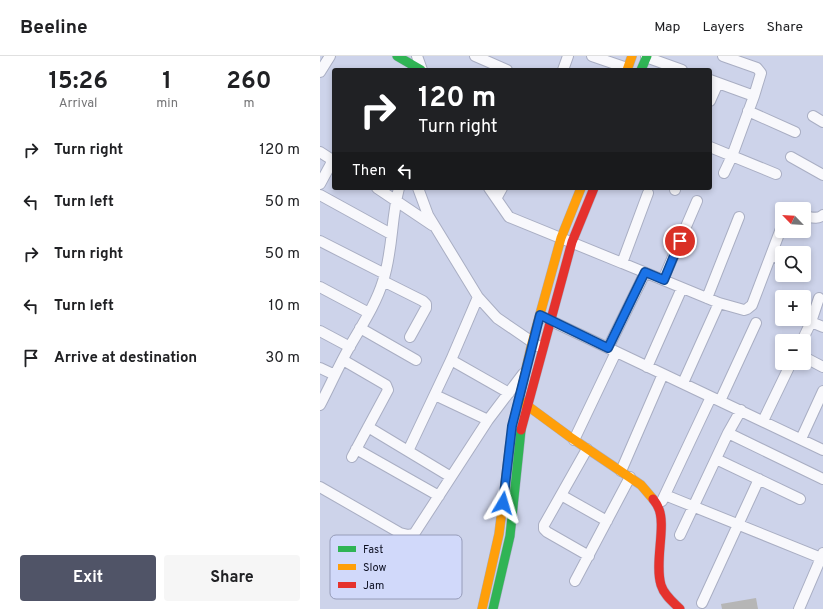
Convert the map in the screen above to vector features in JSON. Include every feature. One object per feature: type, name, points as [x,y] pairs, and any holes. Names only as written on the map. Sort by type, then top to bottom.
[{"type":"main road","points":[[397,56],[418,68]]},
{"type":"main road","points":[[627,68],[632,56]]},
{"type":"main road","points":[[642,68],[646,56]]},
{"type":"main road","points":[[482,609],[499,534],[512,430],[532,343],[561,238],[580,190]]},
{"type":"main road","points":[[494,609],[510,536],[521,428],[572,242],[593,190]]},
{"type":"main road","points":[[519,400],[528,405],[574,440],[641,485],[659,508],[661,522],[658,563],[661,585],[667,596],[680,609]]},
{"type":"street","points":[[417,56],[421,68]]},
{"type":"street","points":[[475,56],[502,68]]},
{"type":"street","points":[[564,68],[568,56]]},
{"type":"street","points":[[592,56],[624,68]]},
{"type":"street","points":[[646,56],[677,68]]},
{"type":"street","points":[[723,56],[757,68],[761,73],[754,96],[724,174]]},
{"type":"street","points":[[320,72],[326,57]]},
{"type":"street","points":[[714,82],[754,96]]},
{"type":"street","points":[[748,111],[795,132]]},
{"type":"street","points":[[813,116],[823,122]]},
{"type":"street","points":[[712,148],[776,174]]},
{"type":"street","points":[[320,152],[332,160]]},
{"type":"street","points":[[791,157],[823,174]]},
{"type":"street","points":[[320,184],[332,164]]},
{"type":"street","points":[[380,190],[436,228]]},
{"type":"street","points":[[320,406],[377,298],[384,278],[398,190]]},
{"type":"street","points":[[419,190],[428,215],[478,297],[497,318],[543,349]]},
{"type":"street","points":[[491,190],[510,217],[719,303],[744,310],[750,307],[777,238]]},
{"type":"street","points":[[497,197],[501,190]]},
{"type":"street","points":[[622,263],[648,193]]},
{"type":"street","points":[[320,195],[391,234]]},
{"type":"street","points":[[664,280],[697,201]]},
{"type":"street","points":[[811,217],[819,218],[823,215]]},
{"type":"street","points":[[707,298],[739,217]]},
{"type":"street","points":[[320,241],[426,304],[426,308],[410,337]]},
{"type":"street","points":[[771,255],[775,257]]},
{"type":"street","points":[[574,440],[645,272]]},
{"type":"street","points":[[320,287],[369,313]]},
{"type":"street","points":[[647,367],[682,288]]},
{"type":"street","points":[[408,451],[451,360],[478,297]]},
{"type":"street","points":[[819,298],[811,322],[823,327]]},
{"type":"street","points":[[683,384],[719,303]]},
{"type":"street","points":[[540,315],[823,450]]},
{"type":"street","points":[[659,508],[756,322]]},
{"type":"street","points":[[360,328],[416,360]]},
{"type":"street","points":[[320,331],[350,347]]},
{"type":"street","points":[[343,360],[388,387],[386,394],[354,453],[439,496]]},
{"type":"street","points":[[451,360],[509,393]]},
{"type":"street","points":[[811,361],[823,367]]},
{"type":"street","points":[[320,368],[335,376]]},
{"type":"street","points":[[320,487],[400,533],[408,535],[414,534],[488,420],[526,369]]},
{"type":"street","points":[[763,421],[788,370]]},
{"type":"street","points":[[621,471],[662,374]]},
{"type":"street","points":[[800,439],[823,390]]},
{"type":"street","points":[[435,394],[488,420]]},
{"type":"street","points":[[680,535],[728,433],[741,410]]},
{"type":"street","points":[[368,427],[451,477]]},
{"type":"street","points":[[728,433],[823,479]]},
{"type":"street","points":[[587,449],[544,525],[544,529],[546,532],[589,556]]},
{"type":"street","points":[[716,459],[800,499]]},
{"type":"street","points":[[575,581],[630,477]]},
{"type":"street","points":[[702,603],[759,479]]},
{"type":"street","points":[[561,495],[607,521]]},
{"type":"street","points":[[665,495],[822,556],[802,608]]},
{"type":"building","points":[[756,598],[758,609],[722,609],[721,604]]},
{"type":"traffic: fast","points":[[397,56],[418,68]]},
{"type":"traffic: fast","points":[[642,68],[647,56]]},
{"type":"traffic: fast","points":[[493,609],[510,536],[521,430]]},
{"type":"traffic: slow","points":[[628,68],[632,56]]},
{"type":"traffic: slow","points":[[515,416],[532,343],[561,238],[580,190]]},
{"type":"traffic: slow","points":[[521,401],[570,437],[641,485],[653,499]]},
{"type":"traffic: slow","points":[[482,609],[499,534],[510,444]]},
{"type":"traffic: jam","points":[[521,430],[572,242],[593,190]]},
{"type":"traffic: jam","points":[[653,499],[657,504],[661,523],[659,566],[661,585],[666,595],[680,609]]},
{"type":"route","points":[[503,503],[512,426],[526,369],[530,360],[532,343],[540,315],[608,348],[645,272],[664,280],[680,241]]}]
